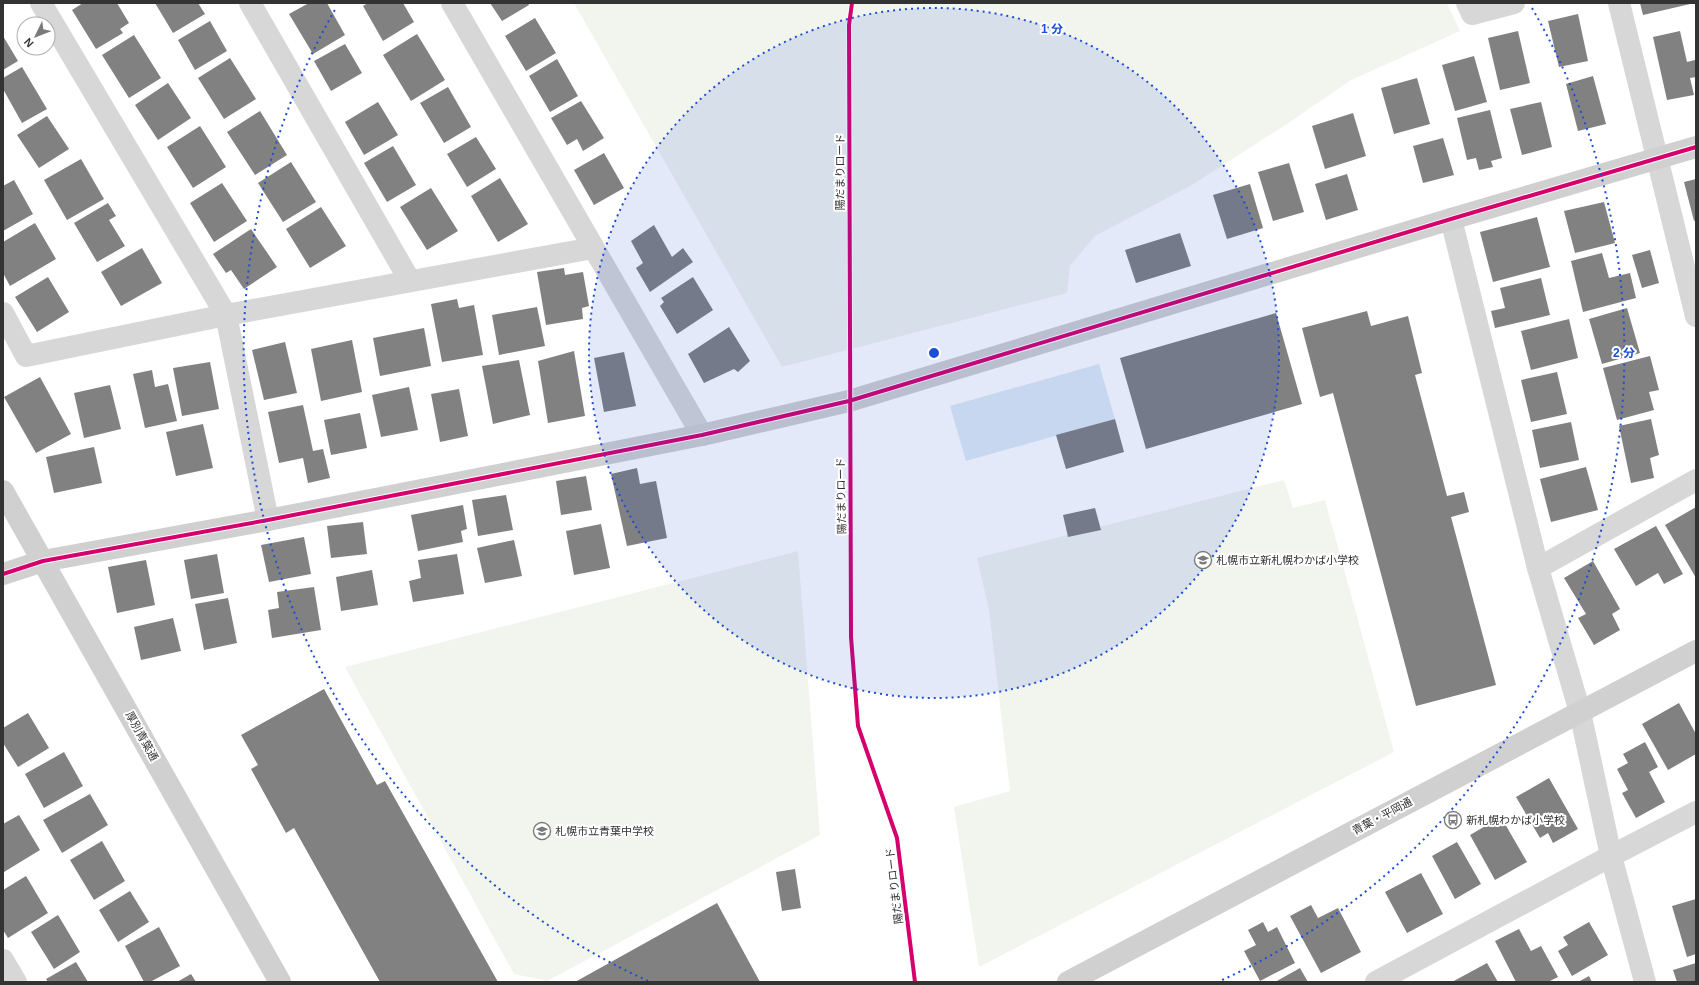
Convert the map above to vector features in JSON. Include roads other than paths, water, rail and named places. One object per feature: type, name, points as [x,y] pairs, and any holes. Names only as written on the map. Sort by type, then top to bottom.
[{"type":"street","points":[[41,3],[226,315],[268,520]]},
{"type":"street","points":[[250,3],[410,281]]},
{"type":"street","points":[[452,3],[702,435]]},
{"type":"street","points":[[1467,3],[1472,14],[1514,3]]},
{"type":"street","points":[[1619,3],[1696,316]]},
{"type":"street","points":[[3,574],[44,561],[268,520],[702,435],[849,401],[1450,219],[1696,147]]},
{"type":"street","points":[[1450,219],[1538,568],[1580,712],[1611,856],[1645,982]]},
{"type":"street","points":[[3,313],[26,356],[226,315],[593,248]]},
{"type":"street","points":[[1538,568],[1696,480]]},
{"type":"street","name":"厚別青葉通","points":[[3,491],[44,561],[280,982]]},
{"type":"street","name":"青葉・平岡通","points":[[1068,982],[1696,651]]},
{"type":"street","points":[[1376,982],[1696,812]]},
{"type":"street","points":[[3,960],[16,982]]},
{"type":"place","name":"札幌市立新札幌わかば小学校","points":[[1203,560]]},
{"type":"place","name":"新札幌わかば小学校","points":[[1453,820]]},
{"type":"place","name":"札幌市立青葉中学校","points":[[542,831]]}]
